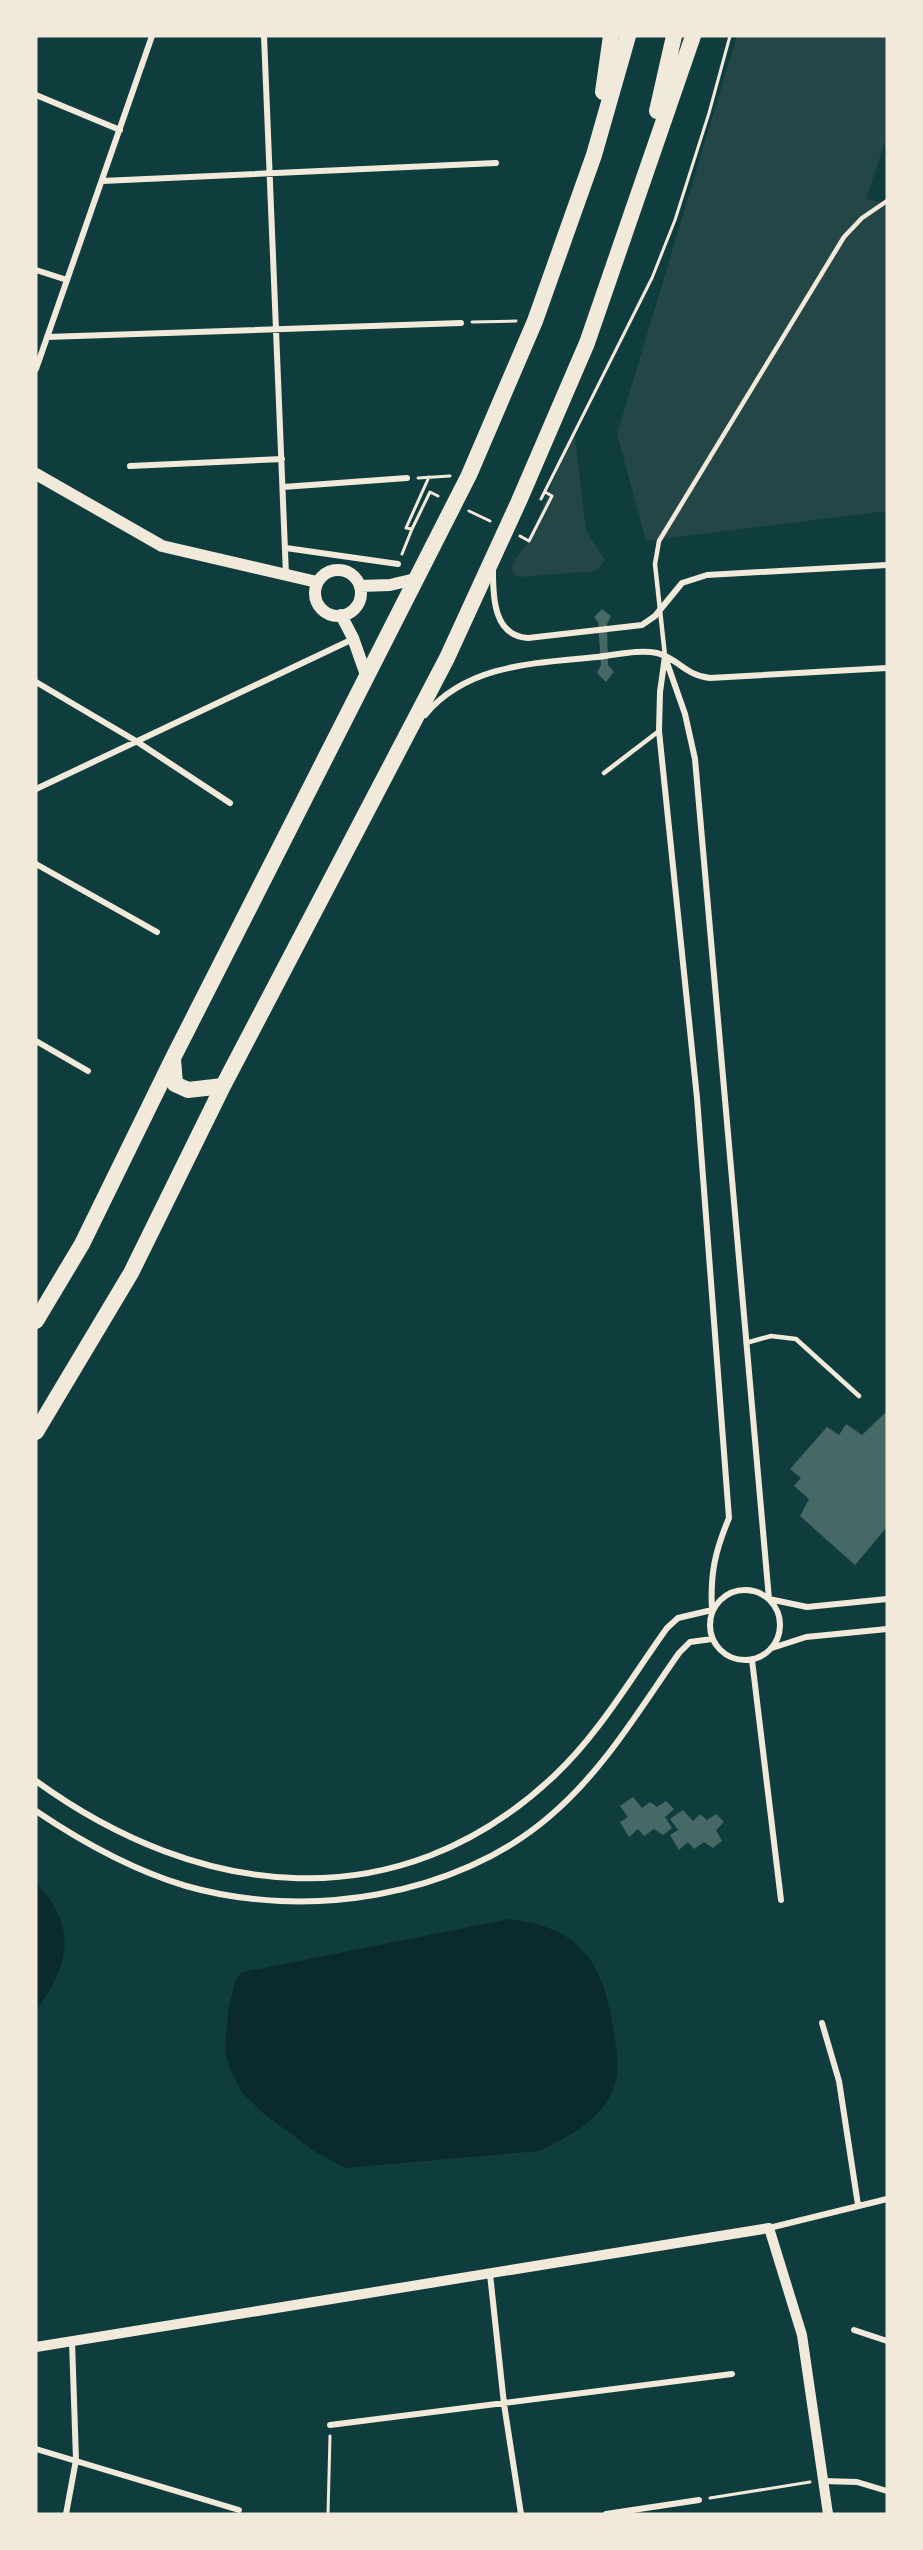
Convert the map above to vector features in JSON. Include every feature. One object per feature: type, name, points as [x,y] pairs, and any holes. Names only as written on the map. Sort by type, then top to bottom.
[{"type":"highway","points":[[594,155],[611,36]]},
{"type":"highway","points":[[36,1321],[82,1245],[173,1058],[469,475],[535,321],[594,155],[628,36]]},
{"type":"highway","points":[[638,190],[674,36]]},
{"type":"highway","points":[[36,1432],[130,1273],[223,1086],[447,657],[493,559],[587,343],[693,36]]},
{"type":"highway","points":[[173,1058],[176,1084],[188,1090],[223,1086]]},
{"type":"main road","points":[[36,474],[162,546],[317,582]]},
{"type":"main road","points":[[334,570],[345,571],[355,576],[360,586],[358,605],[342,615],[323,610],[315,592],[317,582],[324,574],[334,570]]},
{"type":"main road","points":[[360,586],[390,585],[415,579]]},
{"type":"main road","points":[[342,615],[366,675]]},
{"type":"street","points":[[36,369],[152,36]]},
{"type":"street","points":[[264,36],[286,575]]},
{"type":"street","points":[[36,95],[120,130]]},
{"type":"street","points":[[102,181],[496,164]]},
{"type":"street","points":[[36,270],[67,280]]},
{"type":"street","points":[[47,337],[461,322]]},
{"type":"street","points":[[130,466],[282,459]]},
{"type":"street","points":[[283,487],[407,478]]},
{"type":"street","points":[[286,548],[398,564]]},
{"type":"street","points":[[493,559],[496,610],[504,626],[522,638],[642,625],[660,610],[682,584],[707,575],[887,565]]},
{"type":"street","points":[[36,789],[353,638]]},
{"type":"street","points":[[401,747],[437,702],[466,682],[483,674],[553,661],[646,652],[665,656],[691,674],[710,678],[887,668]]},
{"type":"street","points":[[665,656],[660,692],[659,731],[697,1098],[729,1518],[718,1544],[710,1578],[712,1610],[709,1620],[712,1639],[729,1657],[752,1660],[772,1648],[806,1637],[887,1629]]},
{"type":"street","points":[[665,656],[686,714],[694,759],[769,1599]]},
{"type":"street","points":[[36,682],[136,741],[230,803]]},
{"type":"street","points":[[36,864],[157,932]]},
{"type":"street","points":[[36,1041],[88,1071]]},
{"type":"street","points":[[36,1781],[116,1832],[201,1865],[285,1878],[364,1873],[400,1866],[446,1850],[515,1809],[553,1777],[581,1748],[667,1628],[678,1618],[712,1610],[727,1594],[738,1590],[760,1592],[769,1599],[780,1617],[777,1639],[772,1648]]},
{"type":"street","points":[[769,1599],[807,1607],[887,1599]]},
{"type":"street","points":[[36,1812],[129,1865],[186,1886],[216,1893],[250,1898],[310,1901],[370,1895],[412,1886],[486,1858],[509,1846],[550,1816],[589,1777],[623,1736],[679,1653],[690,1642],[712,1639]]},
{"type":"street","points":[[752,1660],[781,1900]]},
{"type":"street","points":[[822,2023],[839,2081],[858,2205]]},
{"type":"street","points":[[36,2347],[768,2228],[887,2199]]},
{"type":"street","points":[[768,2228],[783,2268],[802,2335],[821,2481],[828,2514]]},
{"type":"street","points":[[490,2274],[504,2404],[521,2514]]},
{"type":"street","points":[[854,2330],[887,2341]]},
{"type":"street","points":[[66,2514],[76,2460],[72,2341]]},
{"type":"street","points":[[330,2425],[732,2374]]},
{"type":"street","points":[[36,2449],[239,2510]]},
{"type":"street","points":[[821,2481],[857,2482],[887,2491]]},
{"type":"street","points":[[606,2514],[699,2500]]},
{"type":"lane","points":[[665,656],[655,564],[659,541],[844,237],[862,218],[887,201]]},
{"type":"lane","points":[[604,773],[659,731]]},
{"type":"lane","points":[[746,1343],[771,1336],[796,1339],[859,1396]]},
{"type":"path","points":[[539,503],[652,278],[682,198],[730,36]]},
{"type":"path","points":[[461,322],[535,321]]},
{"type":"path","points":[[407,478],[469,475]]},
{"type":"path","points":[[412,529],[406,528],[429,477]]},
{"type":"path","points":[[398,564],[430,492],[440,497]]},
{"type":"path","points":[[519,536],[529,541],[552,496]]},
{"type":"path","points":[[459,507],[499,526]]},
{"type":"path","points":[[519,545],[524,534]]},
{"type":"path","points":[[328,2514],[330,2425]]},
{"type":"path","points":[[699,2500],[821,2481]]},
{"type":"shaded area","points":[[737,36],[887,36],[887,135],[866,199],[887,203],[887,511],[646,541],[617,434]]},
{"type":"shaded area","points":[[574,429],[586,531],[605,560],[596,571],[518,577],[511,570],[514,561],[529,541]]},
{"type":"shaded area","points":[[36,1882],[58,1915],[63,1931],[64,1946],[62,1961],[56,1977],[36,2011]]},
{"type":"shaded area","points":[[510,1919],[554,1930],[571,1940],[584,1952],[603,1984],[609,2004],[615,2042],[616,2080],[602,2109],[583,2126],[539,2151],[345,2168],[314,2151],[264,2114],[242,2093],[225,2052],[228,2010],[236,1979],[242,1972]]},
{"type":"building","points":[[602,609],[611,616],[607,624],[608,665],[614,672],[606,682],[597,673],[601,665],[598,622],[594,617]]},
{"type":"building","points":[[887,1411],[887,1527],[855,1565],[800,1516],[809,1499],[794,1486],[801,1478],[790,1469],[827,1427],[839,1435],[846,1424],[862,1435]]},
{"type":"building","points":[[633,1797],[642,1808],[650,1802],[657,1807],[666,1801],[674,1809],[665,1817],[672,1828],[663,1835],[654,1829],[644,1836],[638,1829],[629,1837],[620,1822],[628,1817],[620,1806]]},
{"type":"building","points":[[683,1810],[693,1821],[700,1814],[707,1820],[716,1814],[724,1822],[716,1830],[722,1841],[713,1848],[704,1842],[694,1849],[688,1842],[679,1850],[670,1835],[678,1830],[670,1819]]}]
